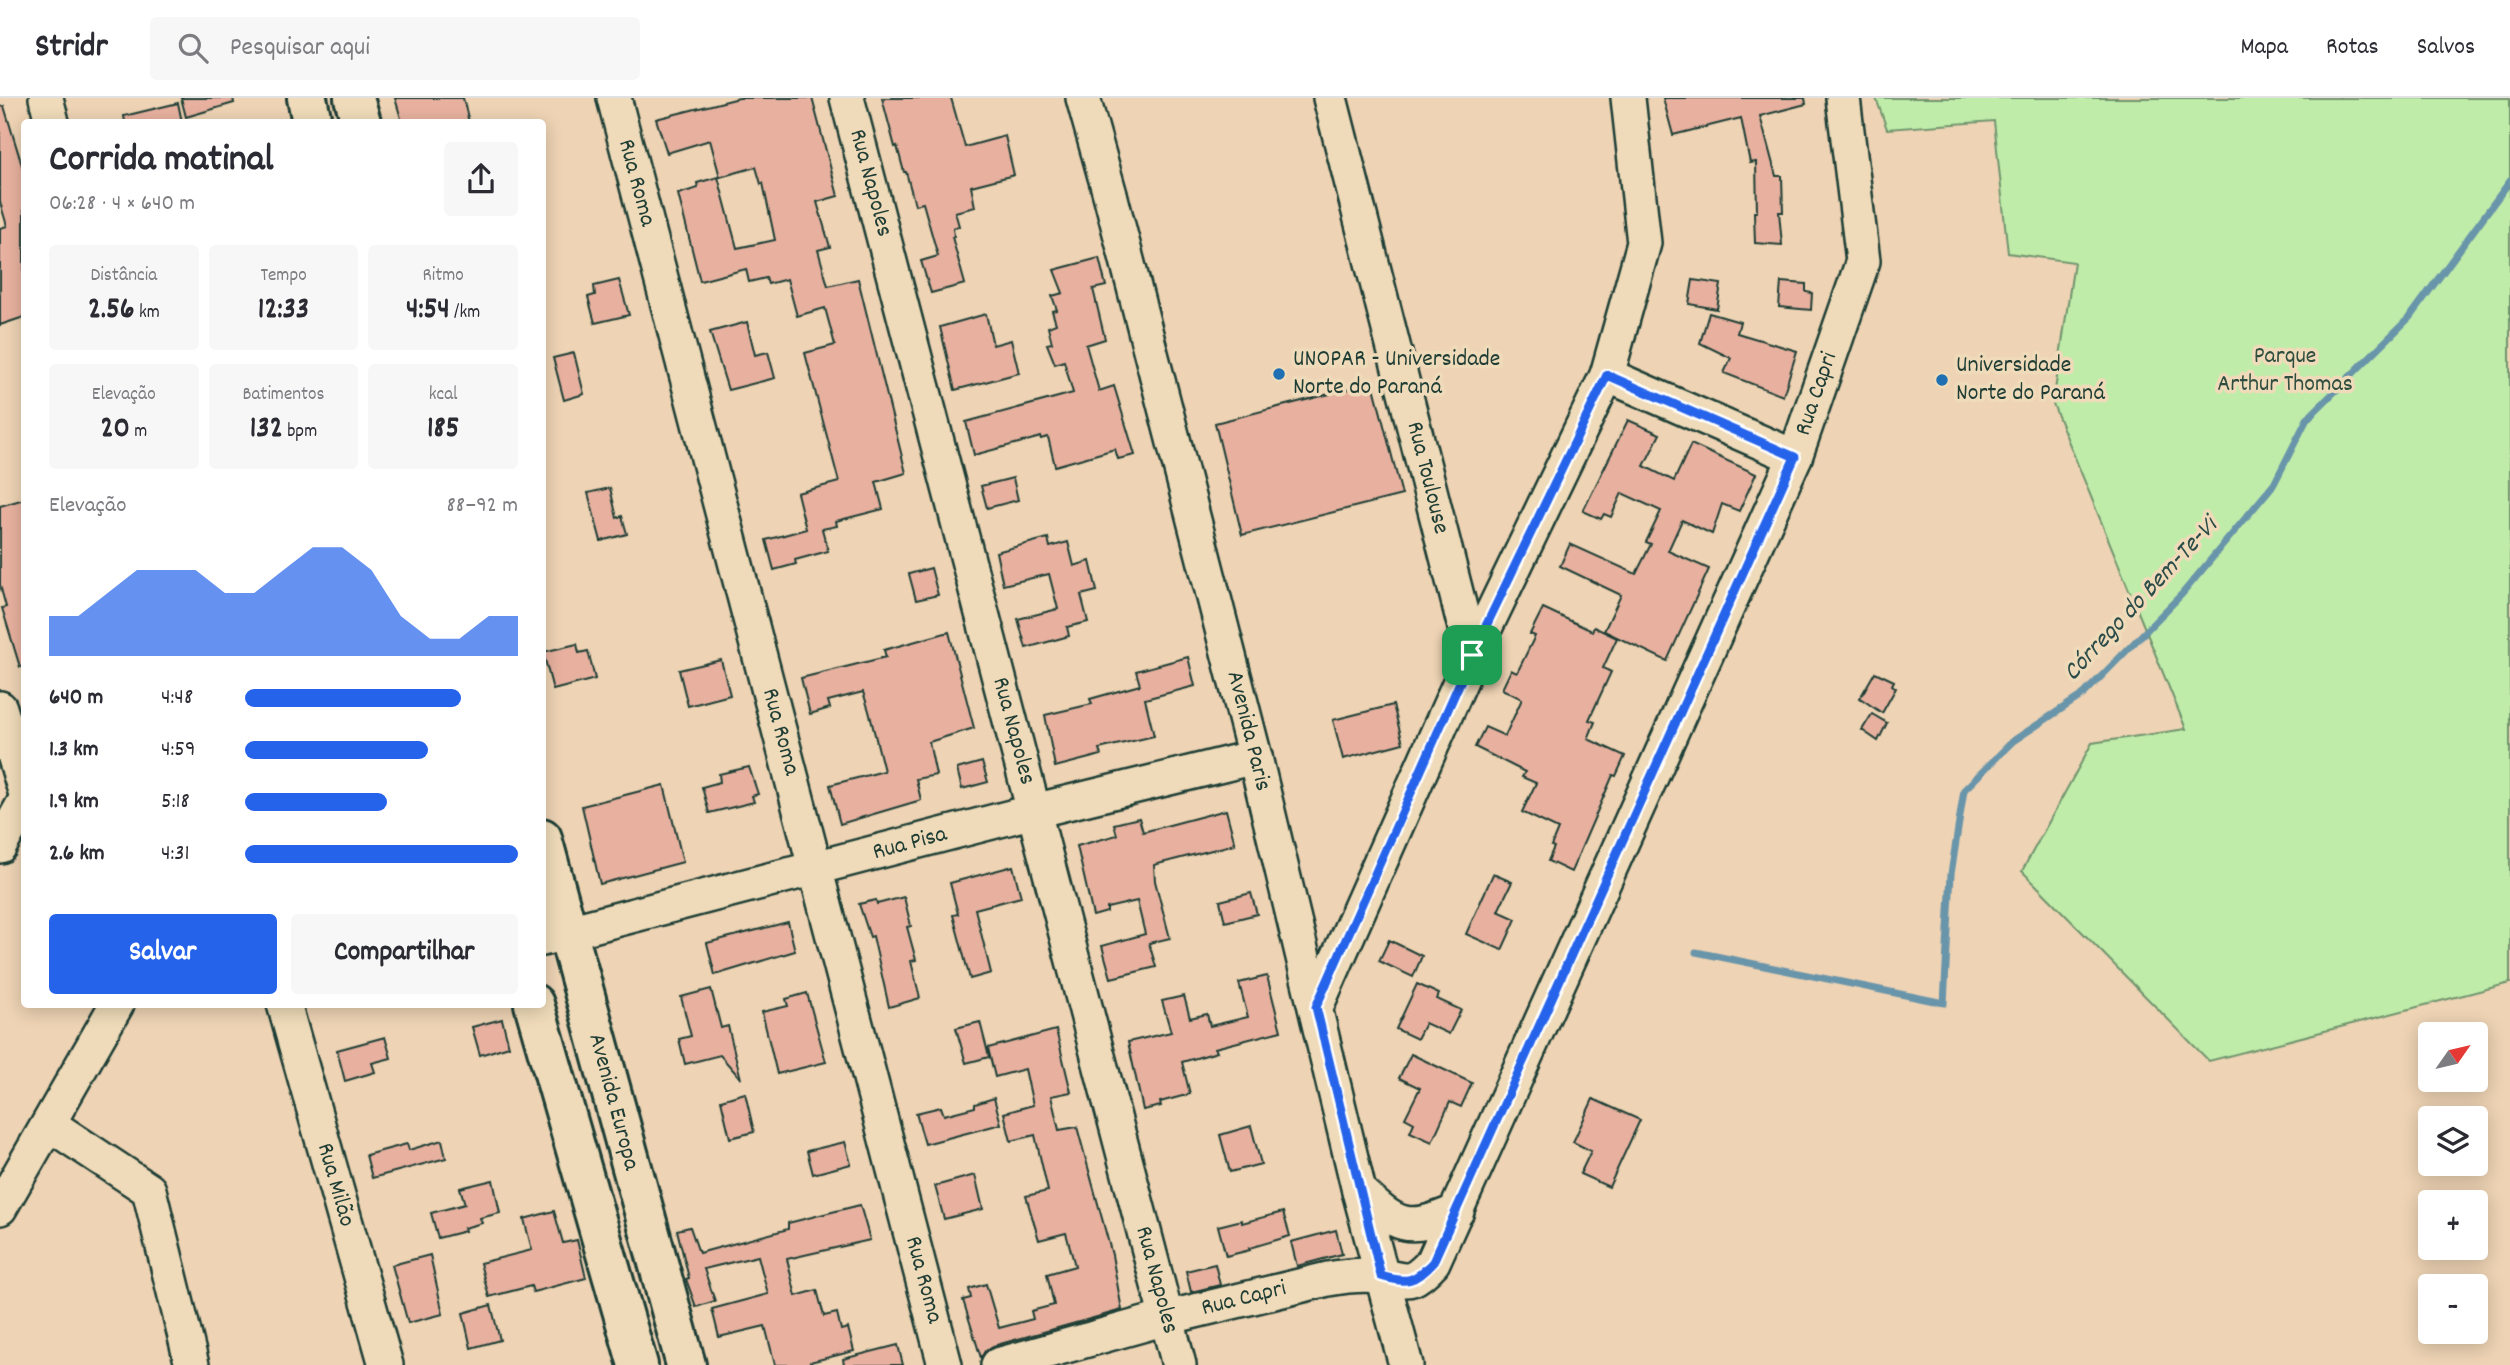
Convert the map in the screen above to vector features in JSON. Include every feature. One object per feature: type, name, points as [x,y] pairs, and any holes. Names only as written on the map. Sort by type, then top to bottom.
[{"type":"main road","points":[[307,98],[311,119]]},
{"type":"main road","points":[[354,98],[359,119]]},
{"type":"main road","name":"Avenida Europa","points":[[546,868],[555,936],[686,1365]]},
{"type":"main road","name":"Avenida Europa","points":[[535,1008],[638,1365]]},
{"type":"street","points":[[46,98],[51,119]]},
{"type":"street","name":"Rua Roma","points":[[614,98],[946,1365]]},
{"type":"street","name":"Rua Napoles","points":[[848,98],[1178,1365]]},
{"type":"street","name":"Avenida Paris","points":[[1083,98],[1255,757],[1359,1191],[1406,1365]]},
{"type":"street","name":"Rua Toulouse","points":[[1330,98],[1472,655]]},
{"type":"street","points":[[1316,1007],[1472,655],[1607,375],[1644,243],[1628,98]]},
{"type":"street","name":"Rua Capri","points":[[998,1365],[1166,1318],[1328,1279],[1355,1275],[1409,1281],[1421,1275],[1433,1262],[1795,457],[1863,261],[1843,98]]},
{"type":"street","points":[[1607,375],[1795,457]]},
{"type":"street","points":[[0,708],[21,778]]},
{"type":"street","name":"Rua Pisa","points":[[555,936],[1034,811],[1255,757]]},
{"type":"street","points":[[0,846],[21,808]]},
{"type":"street","points":[[0,1208],[115,1008]]},
{"type":"street","name":"Rua Milão","points":[[285,1008],[386,1365]]},
{"type":"street","points":[[49,1124],[149,1189],[192,1365]]},
{"type":"street","points":[[1359,1191],[1384,1215],[1400,1223],[1417,1225],[1457,1211]]},
{"type":"green space","name":"Parque Arthur Thomas","points":[[1876,98],[2510,98],[2510,983],[2209,1061],[2022,871],[2092,743],[2186,729],[2053,404],[2074,262],[2008,253],[1994,121],[1887,129]]},
{"type":"building","points":[[181,98],[233,98],[234,103],[186,117]]},
{"type":"building","points":[[395,98],[463,98],[468,119],[401,119]]},
{"type":"building","points":[[739,98],[812,98],[838,196],[817,202],[830,247],[818,250],[828,286],[858,279],[906,473],[876,482],[883,509],[836,521],[837,526],[822,529],[828,551],[795,560],[796,564],[774,570],[766,540],[806,529],[797,493],[839,482],[805,353],[835,345],[825,308],[797,316],[787,279],[768,284],[766,278],[749,282],[746,269],[700,281],[678,194],[698,188],[697,183],[718,177],[737,248],[775,240],[763,183],[761,184],[756,167],[720,177],[710,140],[667,153],[656,119]]},
{"type":"building","points":[[882,98],[951,98],[965,147],[1005,136],[1014,175],[971,186],[975,207],[955,212],[959,226],[953,228],[952,237],[965,284],[931,293],[921,261],[938,256],[923,203],[915,205]]},
{"type":"building","points":[[1663,98],[1805,98],[1806,104],[1760,116],[1776,176],[1782,176],[1783,212],[1779,212],[1782,245],[1755,243],[1756,162],[1750,163],[1741,118],[1673,135]]},
{"type":"building","points":[[178,103],[181,119],[124,119],[124,116]]},
{"type":"building","points":[[4,106],[21,162],[21,318],[0,325],[0,228],[7,226],[0,202],[0,107]]},
{"type":"building","points":[[1099,258],[1106,286],[1093,289],[1105,339],[1086,345],[1099,391],[1114,386],[1135,455],[1118,459],[1115,449],[1055,466],[1048,437],[1041,437],[974,455],[966,422],[1073,393],[1064,361],[1055,364],[1047,344],[1052,343],[1048,327],[1056,324],[1052,311],[1057,310],[1052,296],[1063,293],[1054,270]]},
{"type":"building","points":[[619,280],[629,315],[595,323],[588,297],[595,295],[594,286]]},
{"type":"building","points":[[1693,280],[1721,284],[1717,309],[1689,304]]},
{"type":"building","points":[[1781,282],[1806,284],[1806,292],[1812,293],[1811,310],[1779,307]]},
{"type":"building","points":[[1709,313],[1740,322],[1737,333],[1797,351],[1783,396],[1724,373],[1731,358],[1700,343]]},
{"type":"building","points":[[986,314],[993,345],[1011,340],[1019,373],[955,390],[940,327]]},
{"type":"building","points":[[747,322],[755,355],[768,352],[775,378],[728,390],[710,332]]},
{"type":"building","points":[[574,353],[584,394],[564,400],[553,358]]},
{"type":"building","points":[[1373,383],[1402,495],[1242,535],[1215,423]]},
{"type":"building","points":[[1628,420],[1660,434],[1644,466],[1674,481],[1691,444],[1756,474],[1739,511],[1722,504],[1712,534],[1682,520],[1668,551],[1709,569],[1667,661],[1604,631],[1621,595],[1560,566],[1570,544],[1636,574],[1651,544],[1646,542],[1661,511],[1622,493],[1611,517],[1604,514],[1601,519],[1583,511]]},
{"type":"building","points":[[1013,478],[1018,500],[987,508],[981,486]]},
{"type":"building","points":[[610,488],[617,518],[622,516],[627,534],[601,541],[588,493]]},
{"type":"building","points":[[21,500],[21,667],[2,608],[6,607],[0,585],[0,506]]},
{"type":"building","points":[[1048,538],[1050,547],[1068,542],[1074,566],[1090,561],[1097,591],[1081,595],[1088,622],[1067,627],[1069,636],[1026,648],[1018,619],[1058,609],[1049,574],[1003,585],[996,552]]},
{"type":"building","points":[[931,568],[938,595],[916,600],[909,574]]},
{"type":"building","points":[[1543,608],[1592,631],[1594,627],[1617,638],[1603,668],[1611,672],[1589,720],[1595,722],[1588,739],[1625,756],[1616,776],[1613,775],[1571,872],[1548,861],[1558,829],[1522,812],[1536,783],[1522,777],[1525,772],[1475,747],[1485,727],[1505,736],[1522,699],[1502,689],[1511,670],[1517,673],[1535,636],[1530,634]]},
{"type":"building","points":[[949,632],[974,728],[929,742],[936,775],[916,779],[921,800],[840,824],[830,785],[884,771],[869,711],[863,692],[828,701],[830,708],[810,714],[801,678],[886,657],[884,650]]},
{"type":"building","points":[[577,644],[579,653],[588,651],[595,679],[553,690],[546,663],[546,651]]},
{"type":"building","points":[[1188,657],[1195,686],[1145,699],[1154,736],[1099,749],[1101,755],[1055,767],[1045,715],[1092,704],[1090,699],[1140,685],[1136,671]]},
{"type":"building","points":[[721,660],[730,695],[688,706],[679,670]]},
{"type":"building","points":[[1875,672],[1894,681],[1892,685],[1896,688],[1882,713],[1860,698]]},
{"type":"building","points":[[1393,705],[1403,743],[1343,759],[1333,720]]},
{"type":"building","points":[[1872,714],[1887,723],[1878,741],[1862,730]]},
{"type":"building","points":[[982,762],[988,782],[962,789],[957,769]]},
{"type":"building","points":[[749,767],[758,794],[752,796],[754,802],[709,813],[702,787],[720,782],[719,774]]},
{"type":"building","points":[[664,785],[683,862],[600,884],[582,806]]},
{"type":"building","points":[[1226,810],[1235,844],[1154,865],[1155,881],[1170,938],[1149,943],[1156,967],[1111,978],[1102,946],[1145,934],[1137,901],[1107,908],[1107,912],[1093,916],[1077,846],[1117,835],[1114,824],[1139,818],[1143,832]]},
{"type":"building","points":[[1013,866],[1021,897],[975,909],[991,973],[970,979],[953,915],[958,914],[950,883]]},
{"type":"building","points":[[1493,874],[1512,882],[1498,911],[1516,919],[1502,950],[1466,934]]},
{"type":"building","points":[[1251,893],[1257,914],[1225,922],[1220,901]]},
{"type":"building","points":[[904,897],[911,926],[907,927],[916,960],[911,961],[920,998],[889,1007],[873,936],[870,937],[859,904],[876,900],[877,904]]},
{"type":"building","points":[[788,922],[795,951],[715,975],[707,943]]},
{"type":"building","points":[[1389,940],[1422,956],[1413,977],[1379,961]]},
{"type":"building","points":[[1267,976],[1281,1031],[1215,1048],[1217,1052],[1182,1062],[1190,1094],[1143,1110],[1128,1042],[1171,1032],[1162,1001],[1184,996],[1190,1018],[1207,1014],[1210,1026],[1248,1017],[1239,983]]},
{"type":"building","points":[[1417,984],[1439,994],[1437,999],[1461,1010],[1449,1034],[1425,1023],[1417,1039],[1396,1029]]},
{"type":"building","points":[[711,989],[721,1028],[728,1026],[741,1079],[720,1055],[685,1064],[679,1039],[691,1036],[681,997]]},
{"type":"building","points":[[807,993],[826,1062],[777,1074],[762,1012],[788,1006],[786,999]]},
{"type":"building","points":[[502,1019],[509,1046],[480,1055],[472,1027]]},
{"type":"building","points":[[980,1022],[989,1057],[966,1063],[956,1028]]},
{"type":"building","points":[[1056,1030],[1071,1092],[1051,1096],[1059,1130],[1077,1127],[1112,1255],[1122,1310],[993,1346],[985,1351],[981,1358],[963,1300],[971,1298],[969,1289],[986,1284],[999,1328],[1033,1319],[1031,1311],[1054,1305],[1047,1274],[1075,1266],[1066,1233],[1039,1240],[1026,1196],[1048,1191],[1035,1135],[1011,1141],[1004,1113],[1033,1105],[1025,1069],[995,1077],[988,1048]]},
{"type":"building","points":[[385,1037],[391,1058],[372,1063],[375,1072],[345,1081],[337,1050]]},
{"type":"building","points":[[1411,1054],[1472,1083],[1461,1107],[1450,1102],[1432,1142],[1410,1132],[1414,1123],[1405,1118],[1420,1088],[1399,1078]]},
{"type":"building","points":[[745,1093],[754,1132],[730,1138],[721,1100]]},
{"type":"building","points":[[994,1098],[1001,1124],[925,1144],[916,1113],[941,1107],[944,1115],[975,1107],[975,1104]]},
{"type":"building","points":[[1593,1099],[1640,1120],[1609,1187],[1580,1174],[1591,1151],[1573,1142]]},
{"type":"building","points":[[1251,1126],[1261,1164],[1230,1172],[1220,1135]]},
{"type":"building","points":[[442,1140],[446,1158],[372,1178],[366,1155],[407,1144],[409,1150]]},
{"type":"building","points":[[845,1142],[851,1164],[813,1174],[807,1151]]},
{"type":"building","points":[[975,1175],[983,1209],[944,1219],[935,1186]]},
{"type":"building","points":[[493,1180],[500,1213],[480,1218],[482,1223],[464,1228],[465,1231],[438,1238],[431,1213],[465,1204],[460,1188]]},
{"type":"building","points":[[860,1205],[870,1240],[787,1259],[796,1296],[817,1290],[824,1316],[837,1313],[841,1330],[848,1328],[854,1351],[810,1362],[811,1365],[775,1365],[765,1326],[719,1337],[712,1309],[768,1294],[758,1256],[704,1269],[715,1301],[696,1307],[686,1279],[689,1278],[677,1230],[690,1227],[699,1253],[788,1229],[788,1223]]},
{"type":"building","points":[[554,1211],[563,1243],[577,1240],[586,1278],[533,1292],[531,1286],[489,1297],[480,1263],[532,1250],[524,1219]]},
{"type":"building","points":[[1283,1212],[1290,1236],[1226,1256],[1218,1226],[1242,1220],[1242,1223]]},
{"type":"building","points":[[1336,1230],[1342,1254],[1297,1266],[1291,1242]]},
{"type":"building","points":[[430,1255],[443,1314],[408,1323],[392,1265]]},
{"type":"building","points":[[1215,1264],[1220,1285],[1191,1292],[1186,1271]]},
{"type":"building","points":[[491,1305],[500,1340],[471,1348],[463,1313]]},
{"type":"building","points":[[898,1345],[903,1365],[844,1365],[843,1359]]},
{"type":"waterway","name":"Córrego do Bem-Te-Vi","points":[[1696,952],[1944,1003],[1951,874],[1964,790],[2013,741],[2084,694],[2182,594],[2274,484],[2307,419],[2410,317],[2510,181]]},
{"type":"place","name":"UNOPAR - Universidade Norte do Paraná","points":[[1279,374]]},
{"type":"place","name":"Universidade Norte do Paraná","points":[[1942,380]]},
{"type":"route","points":[[1607,375],[1795,457],[1433,1262],[1421,1275],[1409,1281],[1399,1281],[1381,1276],[1316,1007],[1472,655],[1607,375]]}]
